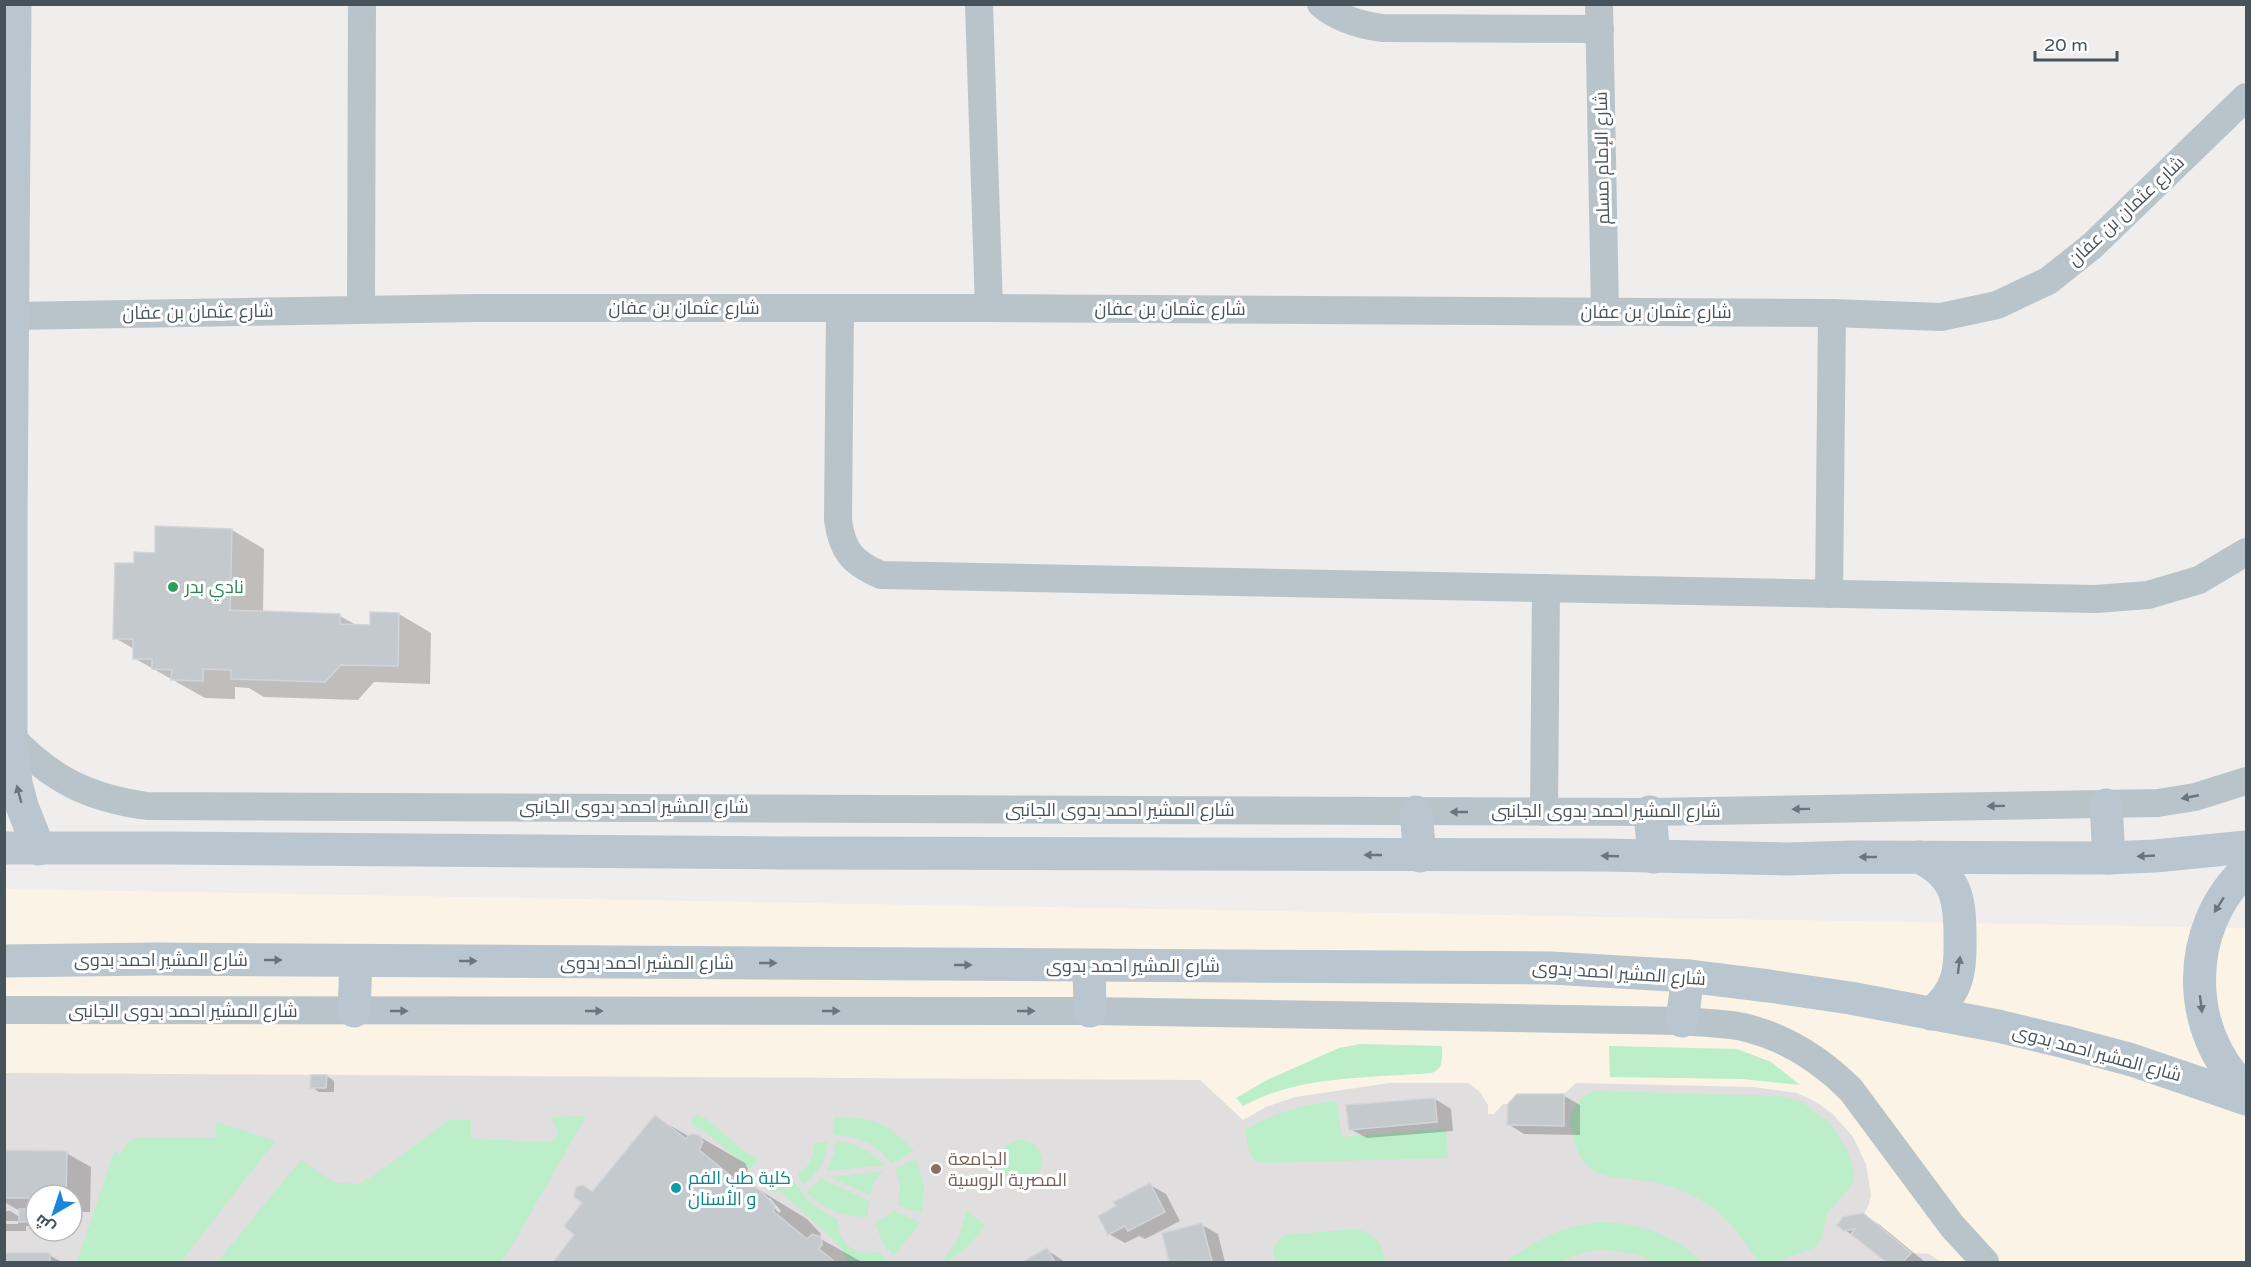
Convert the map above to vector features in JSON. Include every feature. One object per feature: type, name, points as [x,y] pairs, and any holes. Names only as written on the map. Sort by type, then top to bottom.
[{"type":"street","points":[[15,4],[9,196],[8,425],[11,737],[16,783],[39,849]]},
{"type":"street","points":[[361,308],[362,4]]},
{"type":"street","points":[[979,4],[989,308]]},
{"type":"street","points":[[1321,4],[1344,19],[1382,28],[1599,17]]},
{"type":"street","name":"شارع الإمام مسلم","points":[[1599,17],[1605,312]]},
{"type":"street","name":"شارع عثمان بن عفان","points":[[10,337],[361,308],[989,308],[1832,313],[1941,317],[1996,305],[2048,281],[2092,246],[2247,97]]},
{"type":"street","points":[[840,308],[839,529],[850,555],[863,568],[881,575],[2096,599],[2148,595],[2199,580],[2247,552]]},
{"type":"street","points":[[1829,594],[1832,313]]},
{"type":"street","points":[[1544,812],[1546,588]]},
{"type":"street","name":"شارع المشير احمد بدوى الجانبى","points":[[11,737],[50,772],[72,786],[96,796],[147,806],[1650,812],[2158,803],[2195,797],[2247,781]]},
{"type":"street","points":[[2106,805],[2109,858]]},
{"type":"street","points":[[1416,812],[1420,855]]},
{"type":"street","points":[[1650,812],[1654,858]]},
{"type":"street","points":[[4,848],[1605,855],[1654,858],[2109,858],[2247,847]]},
{"type":"street","points":[[1919,857],[1942,872],[1957,894],[1960,907],[1958,977],[1947,998],[1931,1014]]},
{"type":"street","points":[[2247,870],[2234,882],[2214,912],[2202,946],[2198,981],[2203,1017],[2215,1050],[2235,1080],[2247,1090]]},
{"type":"street","name":"شارع المشير احمد بدوى","points":[[4,961],[156,959],[1551,968],[1688,976],[1769,986],[1931,1014],[2065,1042],[2142,1063],[2247,1099]]},
{"type":"street","points":[[354,1011],[356,961]]},
{"type":"street","points":[[1089,966],[1090,1011]]},
{"type":"street","points":[[1682,1021],[1688,976]]},
{"type":"street","name":"شارع المشير احمد بدوى الجانبى","points":[[4,1010],[1090,1011],[1682,1021],[1741,1026],[1790,1043],[1833,1072],[1868,1110],[1952,1226],[1985,1263]]},
{"type":"shaded area","points":[[5,889],[2246,928],[2246,1262],[5,1262]]},
{"type":"shaded area","name":"الجامعة المصرية الروسية","points":[[5,1073],[1200,1080],[1243,1120],[1266,1107],[1295,1097],[1390,1083],[1468,1083],[1480,1092],[1488,1105],[1488,1114],[1494,1114],[1517,1094],[1564,1094],[1576,1083],[1753,1087],[1797,1093],[1833,1114],[1853,1137],[1866,1164],[1871,1195],[1864,1214],[1911,1253],[1929,1254],[1941,1262],[5,1262]]},
{"type":"green space","points":[[1360,1044],[1442,1046],[1441,1062],[1438,1069],[1431,1073],[1359,1077],[1311,1083],[1287,1088],[1243,1106],[1236,1098],[1267,1080],[1339,1048]]},
{"type":"green space","points":[[1609,1046],[1737,1049],[1771,1062],[1800,1085],[1743,1079],[1610,1077]]},
{"type":"green space","points":[[1593,1091],[1780,1096],[1802,1102],[1830,1123],[1848,1152],[1854,1172],[1853,1180],[1850,1188],[1828,1212],[1821,1239],[1815,1247],[1777,1262],[1759,1262],[1740,1235],[1725,1219],[1699,1199],[1661,1184],[1605,1175],[1587,1166],[1575,1144],[1570,1121],[1575,1105]]},
{"type":"green space","points":[[1337,1101],[1341,1137],[1446,1128],[1448,1158],[1262,1163],[1253,1158],[1245,1129],[1290,1110]]},
{"type":"green space","points":[[697,1115],[705,1118],[749,1155],[759,1158],[750,1169],[704,1131],[693,1126],[692,1120]]},
{"type":"green space","points":[[586,1116],[514,1242],[500,1262],[217,1262],[301,1160],[330,1180],[359,1184],[449,1120],[471,1120],[471,1139],[549,1142],[557,1134],[551,1117]]},
{"type":"green space","points":[[834,1117],[859,1118],[878,1123],[905,1141],[914,1151],[892,1164],[880,1151],[867,1142],[843,1135],[834,1135]]},
{"type":"green space","points":[[217,1122],[275,1141],[181,1262],[77,1262],[114,1152],[121,1154],[128,1142],[140,1137],[215,1137]]},
{"type":"green space","points":[[1021,1140],[1036,1146],[1042,1161],[1036,1176],[1021,1182],[1006,1176],[1000,1161],[1006,1146]]},
{"type":"green space","points":[[828,1141],[820,1166],[802,1185],[798,1173],[806,1168],[810,1161],[813,1144]]},
{"type":"green space","points":[[836,1141],[862,1148],[885,1165],[826,1171],[834,1154]]},
{"type":"green space","points":[[916,1159],[924,1185],[922,1213],[899,1206],[900,1183],[895,1169]]},
{"type":"green space","points":[[883,1171],[874,1182],[870,1195],[830,1177]]},
{"type":"green space","points":[[782,1175],[791,1177],[810,1203],[838,1220],[841,1236],[849,1247],[862,1252],[878,1252],[889,1261],[848,1262],[842,1249],[834,1240],[779,1190],[774,1194],[770,1190]]},
{"type":"green space","points":[[821,1178],[869,1201],[867,1217],[834,1211],[813,1198],[807,1192]]},
{"type":"green space","points":[[894,1211],[920,1222],[893,1255],[883,1244],[875,1223]]},
{"type":"green space","points":[[967,1211],[986,1226],[965,1249],[946,1262],[942,1262],[957,1241]]},
{"type":"green space","points":[[1603,1222],[1631,1225],[1657,1233],[1681,1245],[1702,1262],[1654,1262],[1636,1254],[1602,1250],[1585,1252],[1559,1262],[1505,1262],[1529,1246],[1563,1230]]},
{"type":"green space","points":[[1357,1229],[1377,1241],[1383,1250],[1385,1262],[1275,1262],[1273,1247],[1284,1235]]},
{"type":"building","name":"نادي بدر","points":[[155,526],[232,529],[230,610],[340,614],[340,624],[370,625],[370,612],[399,613],[398,666],[341,665],[325,682],[231,679],[231,670],[203,669],[203,681],[171,680],[172,670],[152,669],[152,659],[133,659],[133,639],[113,639],[115,563],[134,563],[134,552],[155,553]]},
{"type":"building","points":[[311,1075],[327,1075],[326,1088],[310,1088]]},
{"type":"building","points":[[1517,1094],[1564,1094],[1564,1126],[1507,1125],[1508,1104]]},
{"type":"building","points":[[1435,1098],[1437,1122],[1349,1130],[1346,1105]]},
{"type":"building","name":"كلية طب الفم و الأسنان","points":[[655,1115],[686,1139],[690,1134],[699,1135],[703,1142],[699,1150],[736,1180],[740,1177],[761,1191],[775,1206],[773,1211],[807,1239],[812,1234],[821,1237],[822,1244],[819,1249],[835,1262],[553,1262],[574,1235],[564,1226],[582,1203],[574,1197],[576,1187],[583,1185],[592,1192]]},
{"type":"building","points":[[4,1150],[67,1151],[66,1183],[24,1183],[24,1198],[4,1198]]},
{"type":"building","points":[[1150,1183],[1165,1212],[1128,1231],[1125,1226],[1108,1235],[1098,1216],[1116,1206],[1113,1202]]},
{"type":"building","points":[[19,1209],[24,1209],[24,1222],[19,1222]]},
{"type":"building","points":[[1863,1213],[1911,1253],[1903,1262],[1886,1262],[1851,1234],[1855,1229],[1844,1231],[1837,1225],[1843,1217]]},
{"type":"building","points":[[1202,1223],[1212,1261],[1169,1262],[1162,1233]]},
{"type":"building","points":[[1047,1248],[1055,1262],[1022,1262]]},
{"type":"building","points":[[4,1253],[50,1253],[50,1262],[4,1262]]},
{"type":"place","name":"نادي بدر","points":[[173,587]]},
{"type":"place","name":"الجامعة المصرية الروسية","points":[[936,1169]]},
{"type":"place","name":"كلية طب الفم و الأسنان","points":[[676,1188]]}]
